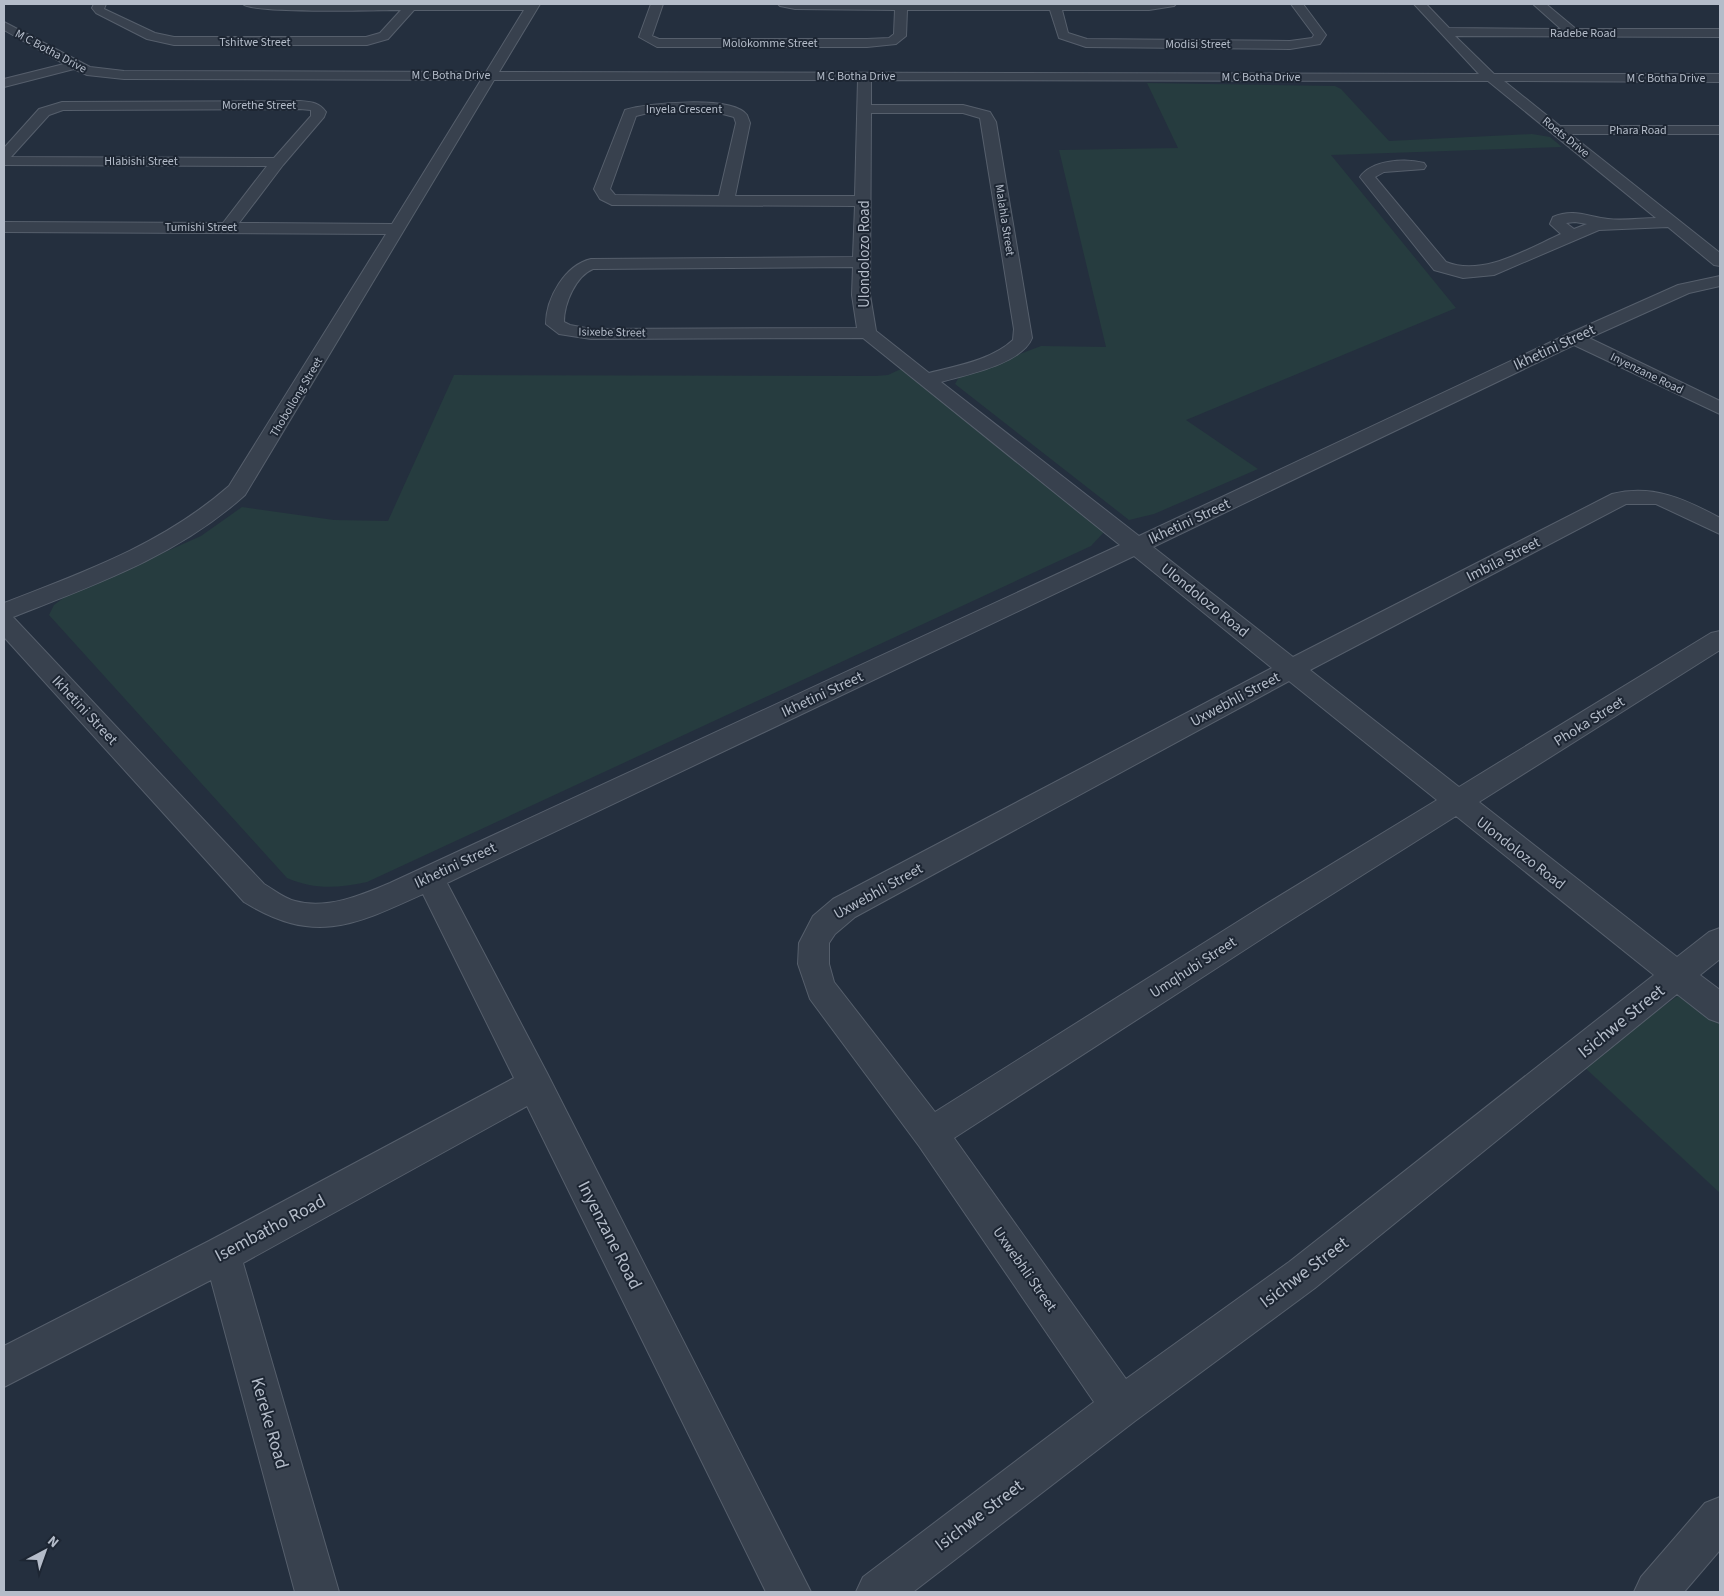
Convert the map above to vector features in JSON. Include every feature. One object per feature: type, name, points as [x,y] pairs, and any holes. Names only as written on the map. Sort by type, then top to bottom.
[{"type":"street","name":"Tshitwe Street","points":[[100,4],[98,8],[100,11],[151,36],[187,42],[367,41],[384,36],[410,7]]},
{"type":"street","points":[[249,4],[410,7],[533,5]]},
{"type":"street","name":"Molokomme Street","points":[[657,4],[645,37],[657,43],[867,44],[892,41],[900,36],[901,6]]},
{"type":"street","points":[[784,4],[1149,7],[1169,4]]},
{"type":"street","name":"Modisi Street","points":[[1055,5],[1062,35],[1086,43],[1290,45],[1316,41],[1320,35],[1297,4]]},
{"type":"street","name":"Roets Drive","points":[[1420,4],[1490,77],[1720,261]]},
{"type":"street","points":[[1539,4],[1572,32]]},
{"type":"street","name":"Thobollong Street","points":[[4,612],[148,550],[207,518],[224,503],[249,474],[533,5]]},
{"type":"street","name":"M C Botha Drive","points":[[4,25],[74,65],[94,73],[124,75],[1720,78]]},
{"type":"street","name":"Radebe Road","points":[[1446,32],[1720,33]]},
{"type":"street","points":[[4,83],[74,65]]},
{"type":"street","name":"Ulondolozo Road","points":[[865,77],[866,109],[861,295],[867,332],[925,380],[1720,1009]]},
{"type":"street","name":"Morethe Street","points":[[4,156],[40,116],[50,109],[79,104],[300,105],[315,108],[319,112],[317,117],[278,162],[228,227]]},
{"type":"street","name":"Inyela Crescent","points":[[726,200],[742,123],[740,115],[724,108],[648,107],[630,113],[603,185],[602,193],[605,196],[620,201],[864,201]]},
{"type":"street","name":"Malahla Street","points":[[866,109],[963,109],[985,115],[989,122],[1023,329],[1023,340],[1018,346],[988,360],[925,380]]},
{"type":"street","name":"Phara Road","points":[[1556,130],[1713,130]]},
{"type":"street","points":[[1713,130],[1720,140]]},
{"type":"street","name":"Hlabishi Street","points":[[4,161],[278,162]]},
{"type":"street","points":[[1419,166],[1377,168],[1370,172],[1367,177],[1440,266],[1453,272],[1472,274],[1488,271],[1572,236],[1608,224],[1672,222]]},
{"type":"street","name":"Tumishi Street","points":[[4,227],[398,229]]},
{"type":"street","name":"Isixebe Street","points":[[862,262],[591,264],[579,268],[571,276],[555,318],[555,324],[565,330],[591,334],[867,332]]},
{"type":"street","name":"Ikhetini Street","points":[[4,622],[254,893],[276,906],[302,915],[338,912],[376,901],[430,878],[1137,546],[1574,338],[1684,289],[1720,281]]},
{"type":"street","name":"Inyenzane Road","points":[[1574,338],[1720,408]]},
{"type":"street","name":"Imbila Street","points":[[1291,669],[1620,498],[1632,495],[1658,497],[1678,505],[1720,527]]},
{"type":"street","name":"Phoka Street","points":[[1457,802],[1720,639]]},
{"type":"street","name":"Uxwebhli Street","points":[[1121,1407],[930,1134],[821,989],[815,974],[812,950],[816,935],[822,925],[844,908],[1291,669]]},
{"type":"street","name":"Umqhubi Street","points":[[930,1134],[1269,918],[1457,802]]},
{"type":"street","name":"Inyenzane Road","points":[[430,878],[789,1592]]},
{"type":"street","name":"Isichwe Street","points":[[878,1592],[1121,1407],[1302,1275],[1400,1199],[1468,1142],[1720,941]]},
{"type":"street","name":"Isembatho Road","points":[[4,1367],[222,1254],[535,1084]]},
{"type":"street","name":"Kereke Road","points":[[222,1254],[317,1592]]},
{"type":"street","points":[[1656,1592],[1720,1518]]},
{"type":"green space","points":[[1147,83],[1335,86],[1341,89],[1389,141],[1532,134],[1550,137],[1562,147],[1331,155],[1456,308],[1186,420],[1258,469],[1154,514],[1129,520],[955,384],[959,377],[1041,346],[1106,347],[1059,150],[1178,148]]},
{"type":"green space","points":[[903,368],[1105,531],[1091,546],[367,882],[327,887],[307,885],[287,878],[49,615],[54,605],[66,596],[201,536],[242,507],[334,520],[388,521],[454,375],[875,376],[888,375]]},
{"type":"green space","points":[[1686,990],[1720,1017],[1720,1193],[1582,1065]]}]
